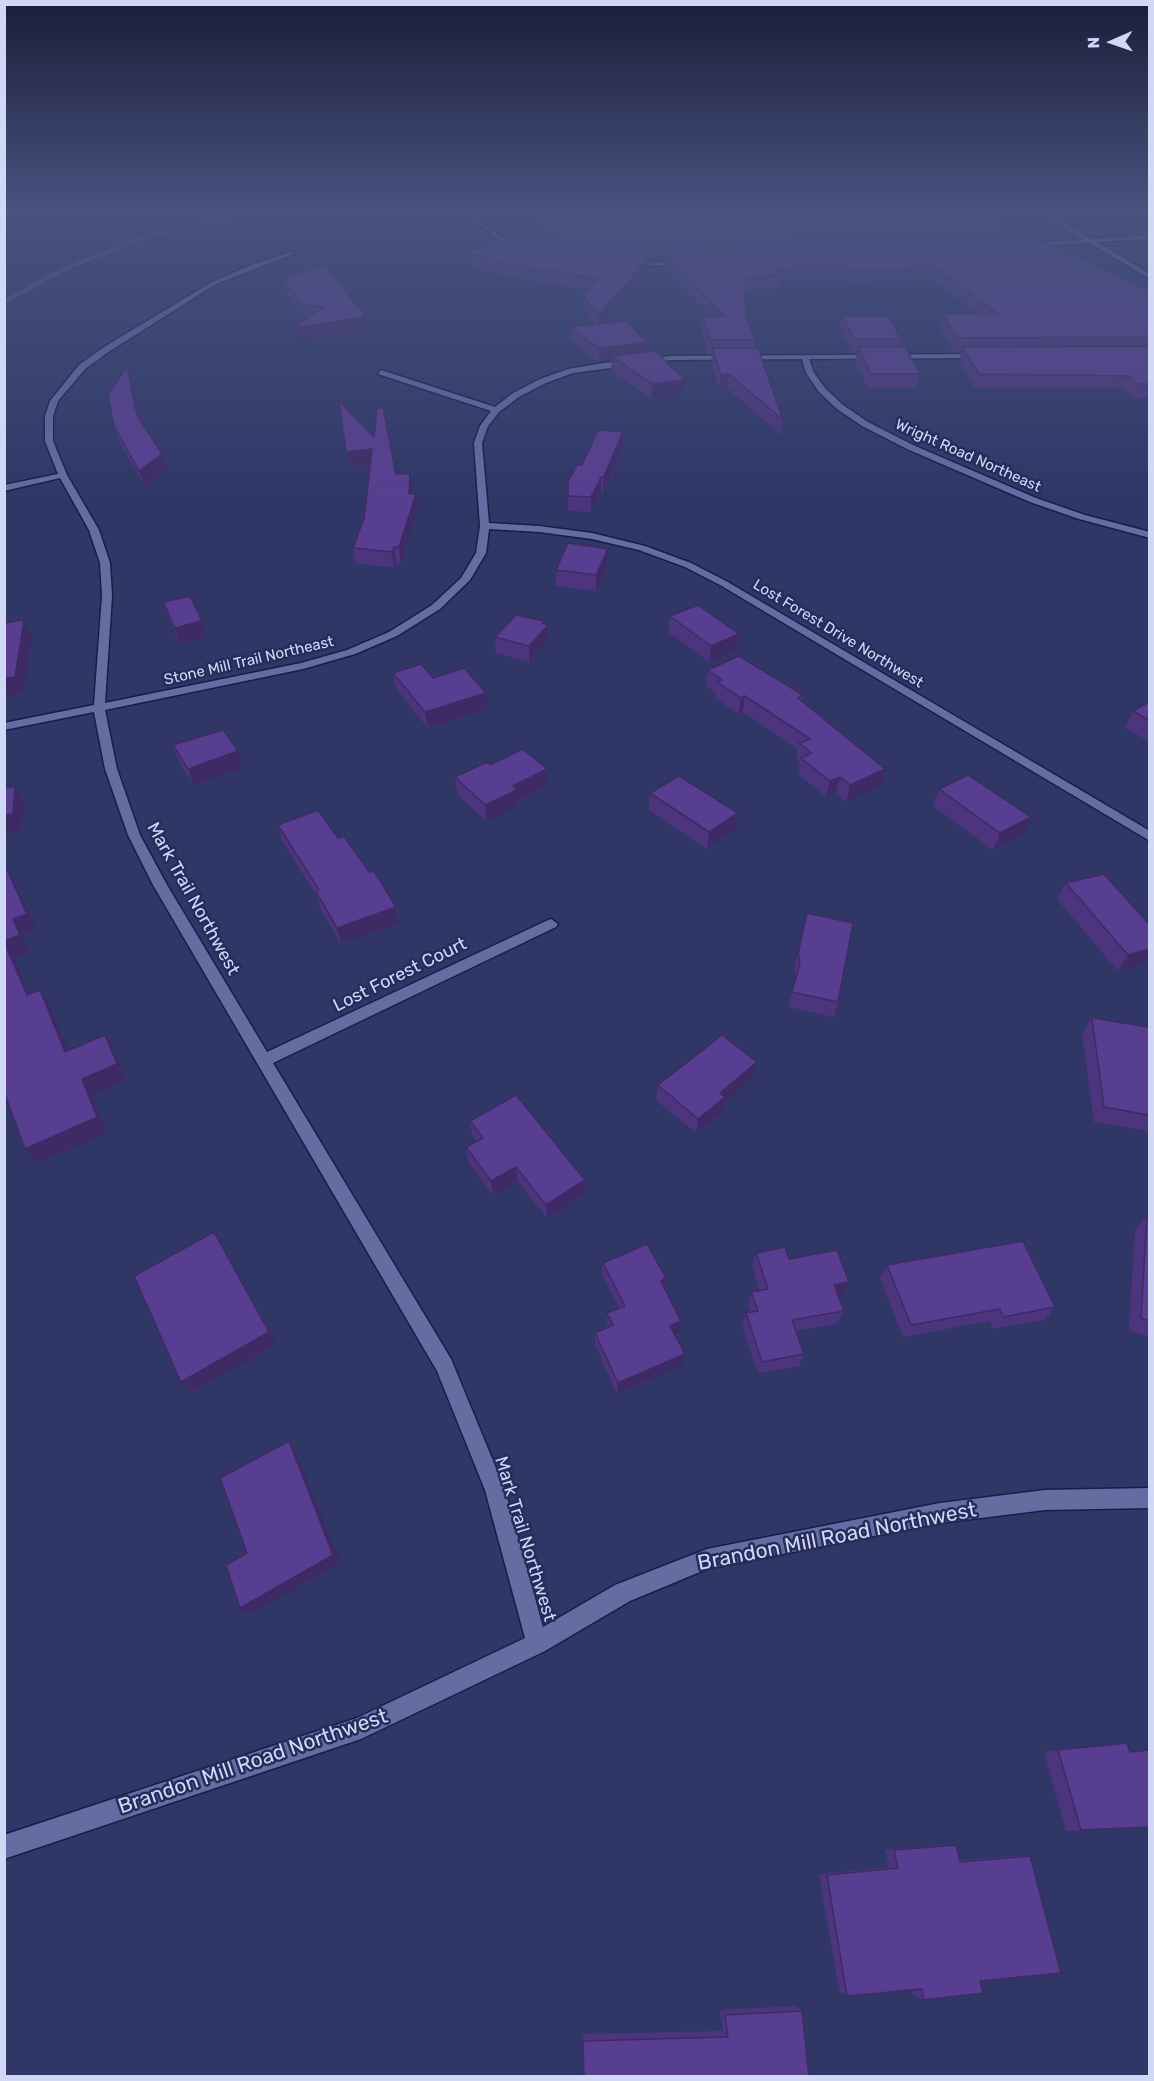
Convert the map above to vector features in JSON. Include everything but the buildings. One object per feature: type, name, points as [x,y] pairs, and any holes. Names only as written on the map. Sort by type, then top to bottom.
[{"type":"street","name":"Mark Trail Northwest","points":[[175,307],[82,367],[62,390],[49,416],[49,441],[63,475],[94,530],[105,563],[107,596],[99,708],[111,769],[134,835],[160,885],[444,1365],[495,1490],[537,1643]]},
{"type":"street","name":"Stone Mill Trail Northeast","points":[[4,727],[303,666],[351,652],[393,634],[436,607],[465,580],[481,553],[485,526],[478,443],[484,426],[496,410],[516,395],[543,381],[571,371],[604,365],[671,358],[995,356]]},
{"type":"street","name":"Wright Road Northeast","points":[[805,357],[810,373],[822,390],[840,407],[865,424],[910,447],[1033,500],[1082,517],[1149,535]]},
{"type":"street","points":[[381,372],[496,410]]},
{"type":"street","points":[[4,488],[63,475]]},
{"type":"street","name":"Lost Forest Drive Northwest","points":[[485,526],[539,529],[592,536],[642,548],[688,565],[743,595],[1149,837]]},
{"type":"street","name":"Lost Forest Court","points":[[265,1060],[551,924]]},
{"type":"street","name":"Brandon Mill Road Northwest","points":[[4,1847],[361,1728],[537,1643],[623,1593],[707,1559],[940,1513],[1045,1500],[1149,1498]]}]
